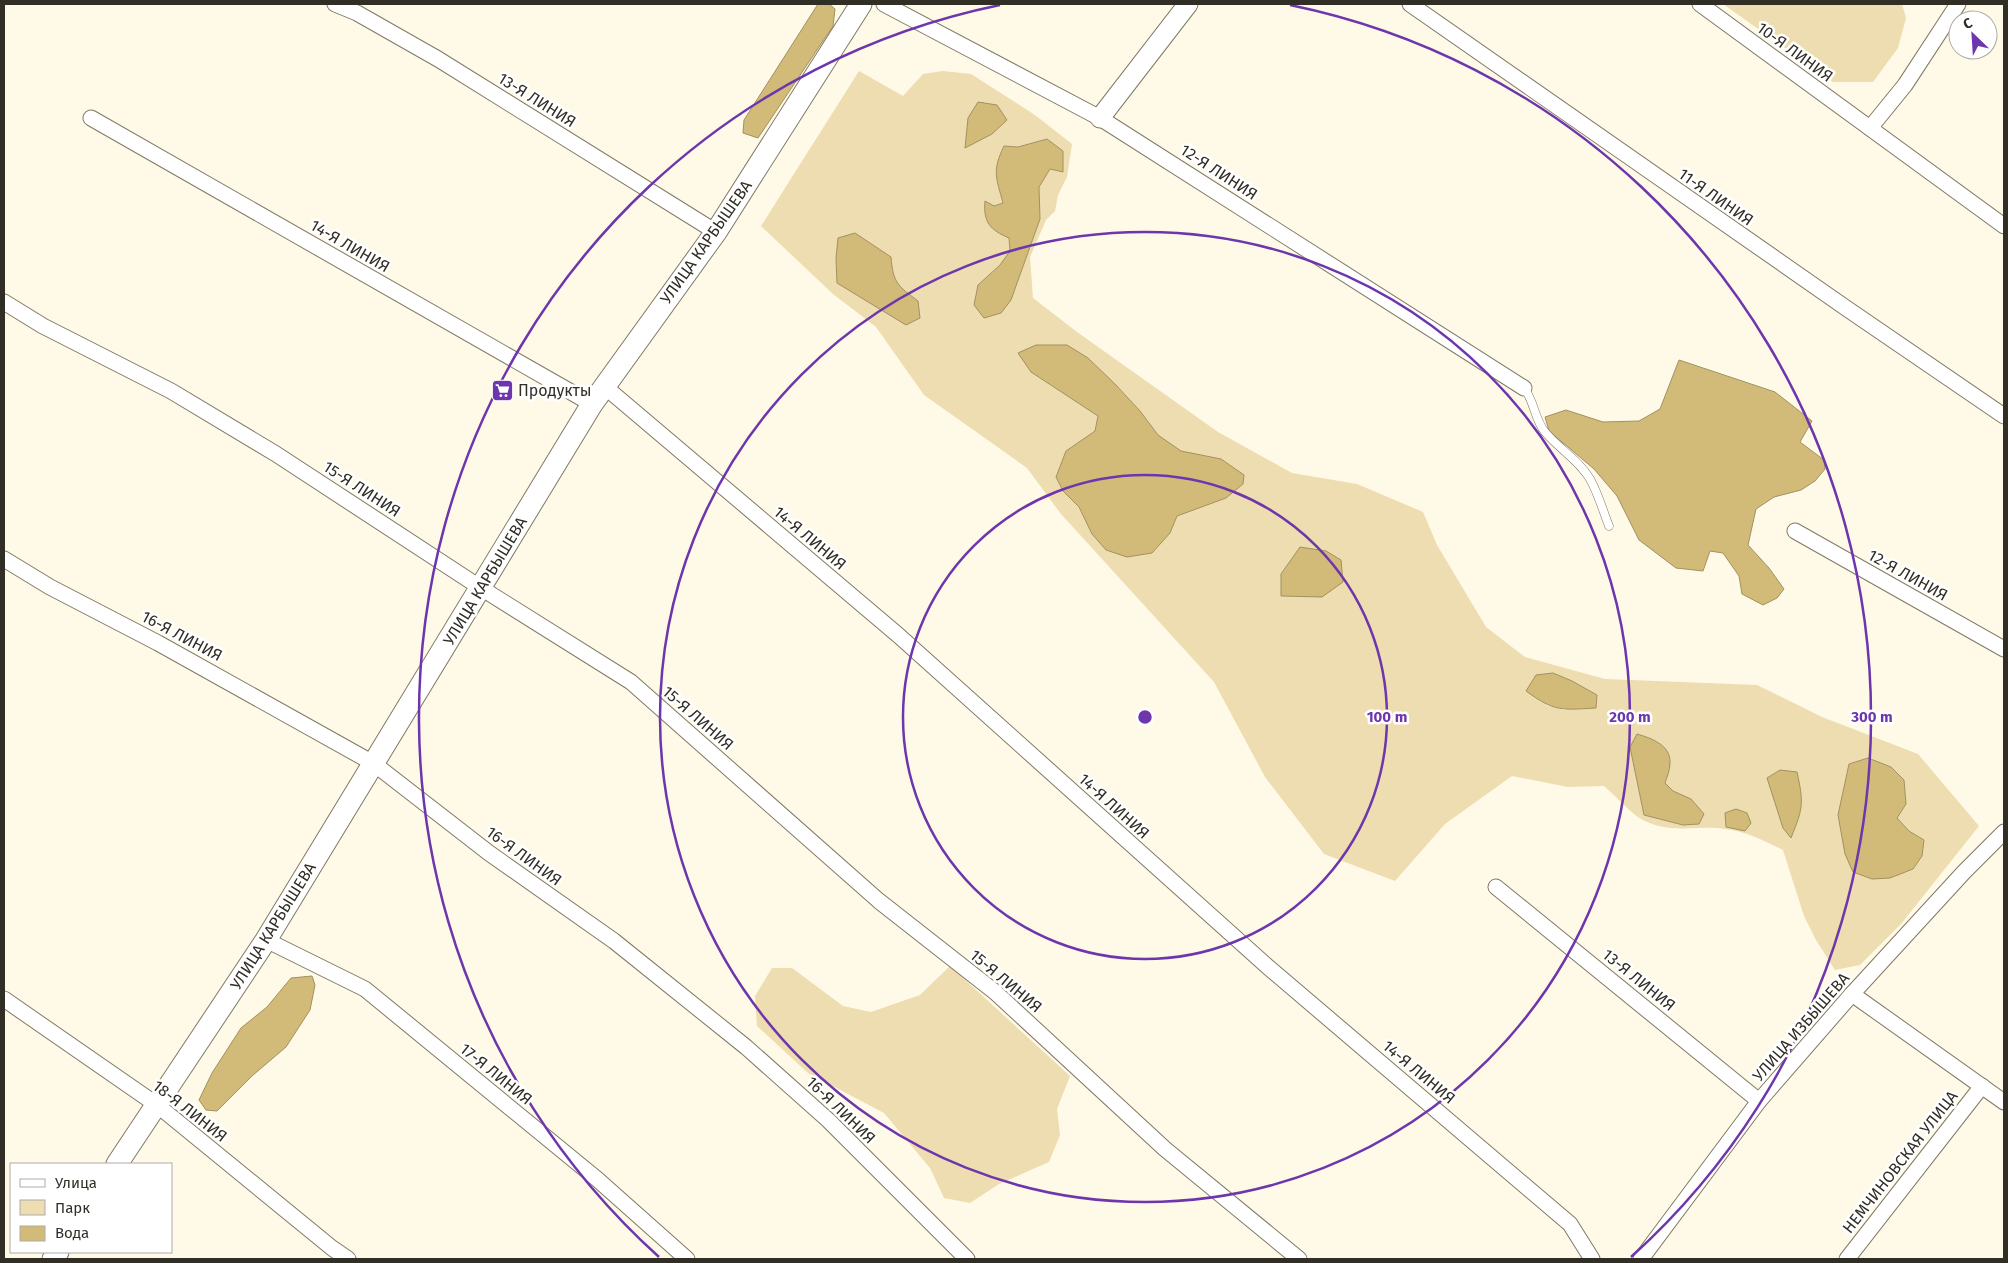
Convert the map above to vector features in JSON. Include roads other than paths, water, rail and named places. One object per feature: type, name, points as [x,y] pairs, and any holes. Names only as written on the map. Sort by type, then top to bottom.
[{"type":"main road","name":"УЛИЦА КАРБЫШЕВА","points":[[118,1163],[266,940],[592,404],[716,232],[861,4]]},
{"type":"street","name":"13-Я ЛИНИЯ","points":[[336,4],[357,13],[438,59],[716,232]]},
{"type":"street","name":"12-Я ЛИНИЯ","points":[[884,4],[1100,118],[1524,388]]},
{"type":"street","points":[[1100,118],[1188,4]]},
{"type":"street","name":"11-Я ЛИНИЯ","points":[[1410,4],[2004,416]]},
{"type":"street","name":"10-Я ЛИНИЯ","points":[[1700,4],[2004,226]]},
{"type":"street","points":[[1870,128],[1905,85],[1958,4]]},
{"type":"street","name":"14-Я ЛИНИЯ","points":[[91,118],[592,404]]},
{"type":"street","name":"15-Я ЛИНИЯ","points":[[4,302],[43,326],[171,391],[276,454],[481,588],[631,682],[879,901],[995,992],[1166,1149],[1298,1259]]},
{"type":"street","name":"14-Я ЛИНИЯ","points":[[604,386],[898,635],[1268,967],[1570,1224],[1592,1259]]},
{"type":"street","name":"12-Я ЛИНИЯ","points":[[1795,531],[2004,649]]},
{"type":"street","name":"16-Я ЛИНИЯ","points":[[4,559],[50,587],[167,647],[373,763],[489,853],[614,941],[746,1047],[828,1120],[968,1259]]},
{"type":"street","name":"УЛИЦА ИЗБЫШЕВА","points":[[1641,1259],[1759,1101],[1852,994],[2004,832]]},
{"type":"street","name":"13-Я ЛИНИЯ","points":[[1496,887],[1759,1101]]},
{"type":"street","name":"17-Я ЛИНИЯ","points":[[266,940],[365,989],[598,1179],[687,1259]]},
{"type":"street","name":"НЕМЧИНОВСКАЯ УЛИЦА","points":[[1852,994],[2004,1102]]},
{"type":"street","name":"18-Я ЛИНИЯ","points":[[4,999],[157,1105],[348,1259]]},
{"type":"street","name":"НЕМЧИНОВСКАЯ УЛИЦА","points":[[1847,1259],[1982,1086]]},
{"type":"lane","points":[[1524,388],[1531,396],[1535,418],[1546,433],[1579,464],[1590,480],[1609,526]]},
{"type":"water","points":[[818,4],[829,4],[835,9],[833,26],[758,138],[743,133],[744,120]]},
{"type":"water","points":[[978,102],[997,105],[1007,120],[992,134],[965,148],[968,118]]},
{"type":"water","points":[[1047,139],[1063,151],[1063,172],[1050,169],[1039,187],[1040,219],[1011,300],[1001,313],[984,318],[974,305],[978,285],[1000,265],[1010,251],[1009,238],[997,232],[989,224],[985,215],[985,201],[994,206],[1003,203],[996,174],[1000,155],[1004,146],[1018,147]]},
{"type":"water","points":[[855,233],[891,257],[893,273],[898,283],[918,301],[920,318],[906,325],[837,283],[836,258],[838,238]]},
{"type":"water","points":[[1036,345],[1067,345],[1088,358],[1140,411],[1158,435],[1181,451],[1221,459],[1244,475],[1243,484],[1226,498],[1177,516],[1170,533],[1152,553],[1127,557],[1106,550],[1092,534],[1079,507],[1063,491],[1056,477],[1066,451],[1095,431],[1098,416],[1031,372],[1018,353]]},
{"type":"water","points":[[1679,360],[1775,392],[1812,421],[1800,442],[1824,460],[1825,469],[1815,481],[1801,490],[1774,497],[1756,509],[1748,545],[1769,568],[1784,589],[1777,598],[1763,605],[1742,594],[1739,576],[1723,553],[1710,551],[1703,571],[1676,568],[1639,540],[1617,496],[1594,469],[1549,431],[1545,417],[1566,410],[1603,422],[1639,421],[1660,409]]},
{"type":"water","points":[[1300,547],[1326,551],[1341,560],[1343,582],[1322,597],[1281,596],[1281,574]]},
{"type":"water","points":[[1553,673],[1597,695],[1596,708],[1559,708],[1544,703],[1526,691],[1536,675]]},
{"type":"water","points":[[1637,734],[1654,740],[1667,751],[1670,766],[1665,783],[1673,791],[1691,799],[1704,814],[1699,824],[1683,825],[1644,815],[1630,747]]},
{"type":"water","points":[[1868,758],[1891,767],[1904,780],[1906,804],[1897,818],[1909,831],[1924,840],[1922,856],[1913,869],[1890,878],[1872,879],[1853,872],[1845,854],[1838,815],[1849,764]]},
{"type":"water","points":[[1780,770],[1797,772],[1801,792],[1800,812],[1791,838],[1783,828],[1767,778]]},
{"type":"water","points":[[1736,809],[1747,813],[1751,823],[1745,831],[1726,827],[1725,813]]},
{"type":"water","points":[[312,976],[315,985],[310,1010],[286,1047],[252,1076],[217,1111],[206,1110],[199,1100],[212,1073],[241,1028],[267,1007],[291,978]]},
{"type":"place","name":"Продукты","points":[[502,390]]}]
